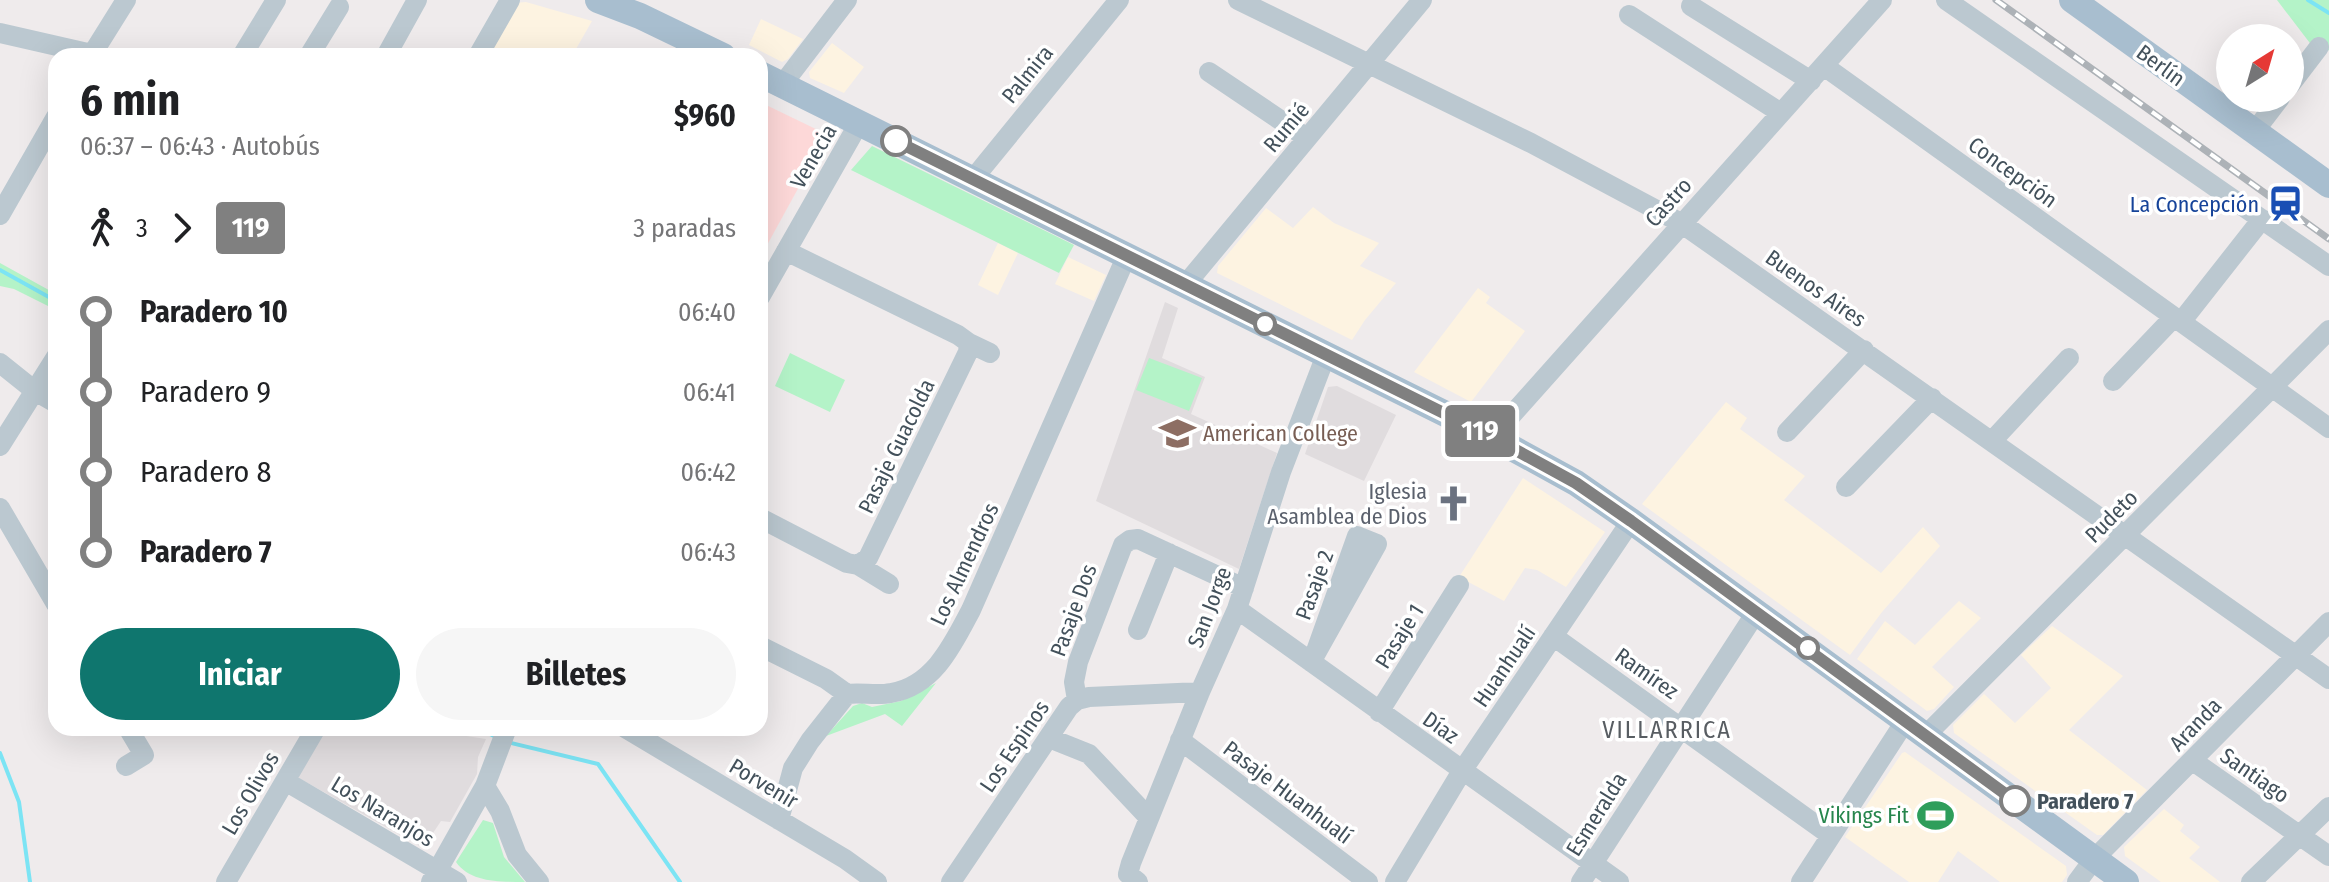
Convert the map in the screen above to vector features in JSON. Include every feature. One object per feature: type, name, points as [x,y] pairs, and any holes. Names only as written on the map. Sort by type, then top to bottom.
[{"type":"main road","points":[[598,0],[683,48]]},
{"type":"main road","name":"Berlín","points":[[2072,0],[2329,185]]},
{"type":"main road","points":[[771,80],[1492,437],[1576,483],[1757,611],[2126,882]]},
{"type":"street","points":[[95,48],[126,0]]},
{"type":"street","points":[[252,48],[276,0]]},
{"type":"street","points":[[390,48],[417,0]]},
{"type":"street","points":[[483,48],[510,0]]},
{"type":"street","points":[[771,80],[847,0]]},
{"type":"street","name":"Palmira","points":[[973,179],[1119,0]]},
{"type":"street","name":"Buenos Aires","points":[[1238,0],[1531,143],[1681,223],[2329,679]]},
{"type":"street","name":"Rumié","points":[[1186,284],[1422,0]]},
{"type":"street","name":"Castro","points":[[1492,437],[1882,0]]},
{"type":"street","points":[[1946,0],[2329,266]]},
{"type":"street","name":"Concepción","points":[[1691,6],[1818,73],[2329,428]]},
{"type":"street","points":[[314,48],[339,7]]},
{"type":"street","points":[[1629,15],[1781,113]]},
{"type":"street","points":[[0,33],[62,48]]},
{"type":"street","points":[[2304,67],[2319,47]]},
{"type":"street","points":[[1209,72],[1307,138]]},
{"type":"street","points":[[2254,132],[2269,112]]},
{"type":"street","name":"Venecia","points":[[768,283],[859,123]]},
{"type":"street","points":[[0,215],[48,131]]},
{"type":"street","points":[[2113,381],[2177,320],[2262,219]]},
{"type":"street","points":[[786,251],[990,353]]},
{"type":"street","name":"Los Almendros","points":[[847,694],[889,694],[910,688],[926,678],[943,659],[971,610],[1127,255]]},
{"type":"street","name":"Pudeto","points":[[1801,882],[1830,835],[1916,727],[2126,534],[2329,330]]},
{"type":"street","name":"Pasaje Guacolda","points":[[858,565],[868,558],[968,352],[969,343]]},
{"type":"street","points":[[1787,432],[1864,350]]},
{"type":"street","name":"San Jorge","points":[[1133,878],[1149,818],[1237,609],[1281,472],[1326,355]]},
{"type":"street","points":[[1992,441],[2069,358]]},
{"type":"street","points":[[0,363],[48,398]]},
{"type":"street","points":[[0,446],[48,370]]},
{"type":"street","points":[[1846,487],[1932,398]]},
{"type":"street","points":[[0,508],[48,590]]},
{"type":"street","name":"Huanhualí","points":[[1395,882],[1462,771],[1631,521]]},
{"type":"street","points":[[768,522],[847,563],[858,565],[889,584]]},
{"type":"street","name":"Pasaje 2","points":[[1357,536],[1377,544],[1362,571],[1313,656],[1357,536]]},
{"type":"street","name":"Pasaje Dos","points":[[1077,700],[1074,682],[1078,662],[1123,545],[1138,539],[1169,553]]},
{"type":"street","points":[[1138,630],[1169,553],[1244,588]]},
{"type":"street","name":"Pasaje 1","points":[[1379,712],[1459,585]]},
{"type":"street","name":"Díaz","points":[[1237,609],[1313,656],[1379,712],[1619,882]]},
{"type":"street","name":"Esmeralda","points":[[1581,882],[1757,611]]},
{"type":"street","name":"Aranda","points":[[2077,882],[2094,859],[2329,622]]},
{"type":"street","name":"Ramírez","points":[[1553,636],[1830,835]]},
{"type":"street","points":[[768,650],[826,679],[847,694],[793,768],[779,820]]},
{"type":"street","name":"Los Espinos","points":[[951,882],[1069,707],[1077,700],[1200,692]]},
{"type":"street","points":[[126,766],[144,755],[133,736]]},
{"type":"street","name":"Los Olivos","points":[[226,882],[311,736]]},
{"type":"street","points":[[434,876],[485,786],[501,736]]},
{"type":"street","name":"Porvenir","points":[[638,736],[845,859],[877,882]]},
{"type":"street","points":[[1049,738],[1089,754],[1149,818]]},
{"type":"street","name":"Pasaje Huanhualí","points":[[1180,740],[1368,882]]},
{"type":"street","name":"Santiago","points":[[2193,761],[2329,856]]},
{"type":"street","name":"Los Naranjos","points":[[285,781],[434,876],[457,882]]},
{"type":"street","points":[[485,786],[500,811],[517,855],[539,882]]},
{"type":"street","points":[[2251,882],[2329,807]]},
{"type":"shaded area","points":[[526,2],[592,21],[577,48],[490,48],[515,3]]},
{"type":"shaded area","points":[[761,19],[803,39],[788,59],[782,62],[768,55],[768,48],[749,45]]},
{"type":"shaded area","points":[[832,43],[864,67],[844,93],[810,78],[809,72]]},
{"type":"shaded area","points":[[768,106],[822,132],[823,143],[768,243]]},
{"type":"shaded area","points":[[1313,207],[1334,223],[1379,243],[1360,266],[1396,283],[1352,340],[1217,273],[1218,266],[1266,208],[1293,228]]},
{"type":"shaded area","points":[[998,243],[1018,253],[998,295],[978,285]]},
{"type":"shaded area","points":[[1068,257],[1106,275],[1094,301],[1055,284]]},
{"type":"shaded area","points":[[1478,288],[1490,297],[1486,303],[1525,331],[1471,402],[1414,372]]},
{"type":"shaded area","name":"American College","points":[[1165,302],[1178,308],[1162,358],[1205,377],[1191,414],[1277,453],[1239,569],[1096,501]]},
{"type":"shaded area","points":[[1337,386],[1396,415],[1364,481],[1305,454],[1328,387]]},
{"type":"shaded area","points":[[1726,402],[1747,418],[1740,429],[1805,476],[1784,500],[1881,573],[1923,527],[1940,546],[1882,612],[1850,655],[1642,504]]},
{"type":"shaded area","points":[[1523,478],[1605,532],[1566,587],[1537,570],[1525,568],[1504,601],[1459,577]]},
{"type":"shaded area","points":[[1959,601],[1981,618],[1932,667],[1954,687],[1934,709],[1927,711],[1857,659],[1885,621],[1915,645]]},
{"type":"shaded area","points":[[2052,626],[2123,676],[2069,730],[2147,790],[2103,835],[2097,835],[1954,733],[1953,725],[1984,694],[2015,723],[2051,688],[2021,655]]},
{"type":"shaded area","points":[[322,736],[466,736],[486,739],[478,757],[477,774],[450,822],[441,821],[423,848],[297,777]]},
{"type":"shaded area","points":[[1905,752],[2066,866],[2067,875],[2062,882],[2000,882],[1958,851],[1938,882],[1909,882],[1845,837]]},
{"type":"shaded area","points":[[2164,809],[2184,825],[2180,831],[2200,847],[2189,858],[2220,882],[2161,882],[2125,856],[2124,847]]},
{"type":"green space","points":[[2277,0],[2329,0],[2329,50],[2319,55],[2304,35],[2304,24],[2295,24]]},
{"type":"green space","points":[[872,146],[1074,245],[1059,273],[851,170]]},
{"type":"green space","points":[[0,263],[48,290],[48,306],[14,289],[0,286]]},
{"type":"green space","points":[[790,353],[845,380],[830,412],[775,386]]},
{"type":"green space","points":[[1149,358],[1202,378],[1189,411],[1136,390]]},
{"type":"green space","points":[[936,683],[902,726],[885,714],[826,736],[853,706],[862,703],[872,707],[901,701]]},
{"type":"green space","points":[[483,820],[493,823],[504,857],[525,882],[477,877],[456,862]]},
{"type":"waterway","points":[[2308,0],[2329,13]]},
{"type":"waterway","points":[[0,270],[48,297]]},
{"type":"waterway","points":[[507,742],[598,764],[680,882]]},
{"type":"waterway","points":[[0,753],[19,802],[30,882]]},
{"type":"railway","points":[[1996,0],[2329,239]]},
{"type":"bus line","name":"119","points":[[896,141],[1492,437],[1576,483],[2015,801]]},
{"type":"place","name":"La Concepción","points":[[2285,204]]},
{"type":"place","name":"American College","points":[[1177,433]]},
{"type":"place","name":"Iglesia Asamblea de Dios","points":[[1453,504]]},
{"type":"place","name":"Paradero 7","points":[[2015,801]]},
{"type":"place","name":"Vikings Fit","points":[[1935,815]]},
{"type":"district","name":"VILLARRICA","points":[[1667,730]]}]
